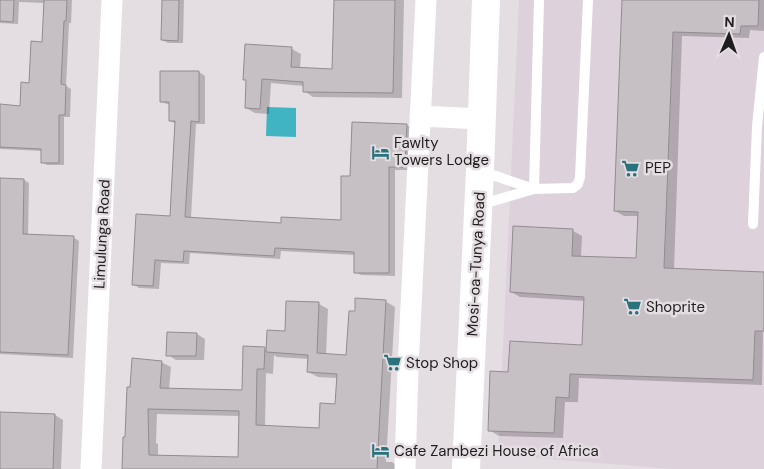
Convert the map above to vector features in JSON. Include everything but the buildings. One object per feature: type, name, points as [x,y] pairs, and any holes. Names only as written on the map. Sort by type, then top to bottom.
[{"type":"highway","name":"Mosi-oa-Tunya Road","points":[[466,469],[486,0]]},
{"type":"street","name":"Limulunga Road","points":[[91,469],[112,0]]},
{"type":"street","points":[[405,469],[426,0]]},
{"type":"street","points":[[420,116],[482,118]]},
{"type":"lane","points":[[534,189],[539,0]]},
{"type":"lane","points":[[478,205],[534,189],[573,188],[578,184],[580,177],[588,0]]},
{"type":"lane","points":[[753,224],[757,126],[764,57]]},
{"type":"lane","points":[[480,170],[534,189]]},
{"type":"shaded area","points":[[519,0],[764,0],[764,469],[673,469],[498,455]]},
{"type":"water","points":[[267,107],[296,108],[296,137],[266,136]]},
{"type":"place","name":"Fawlty Towers Lodge","points":[[380,152]]},
{"type":"place","name":"PEP","points":[[631,168]]},
{"type":"place","name":"Shoprite","points":[[632,307]]},
{"type":"place","name":"Stop Shop","points":[[392,363]]},
{"type":"place","name":"Cafe Zambezi House of Africa","points":[[380,451]]}]
